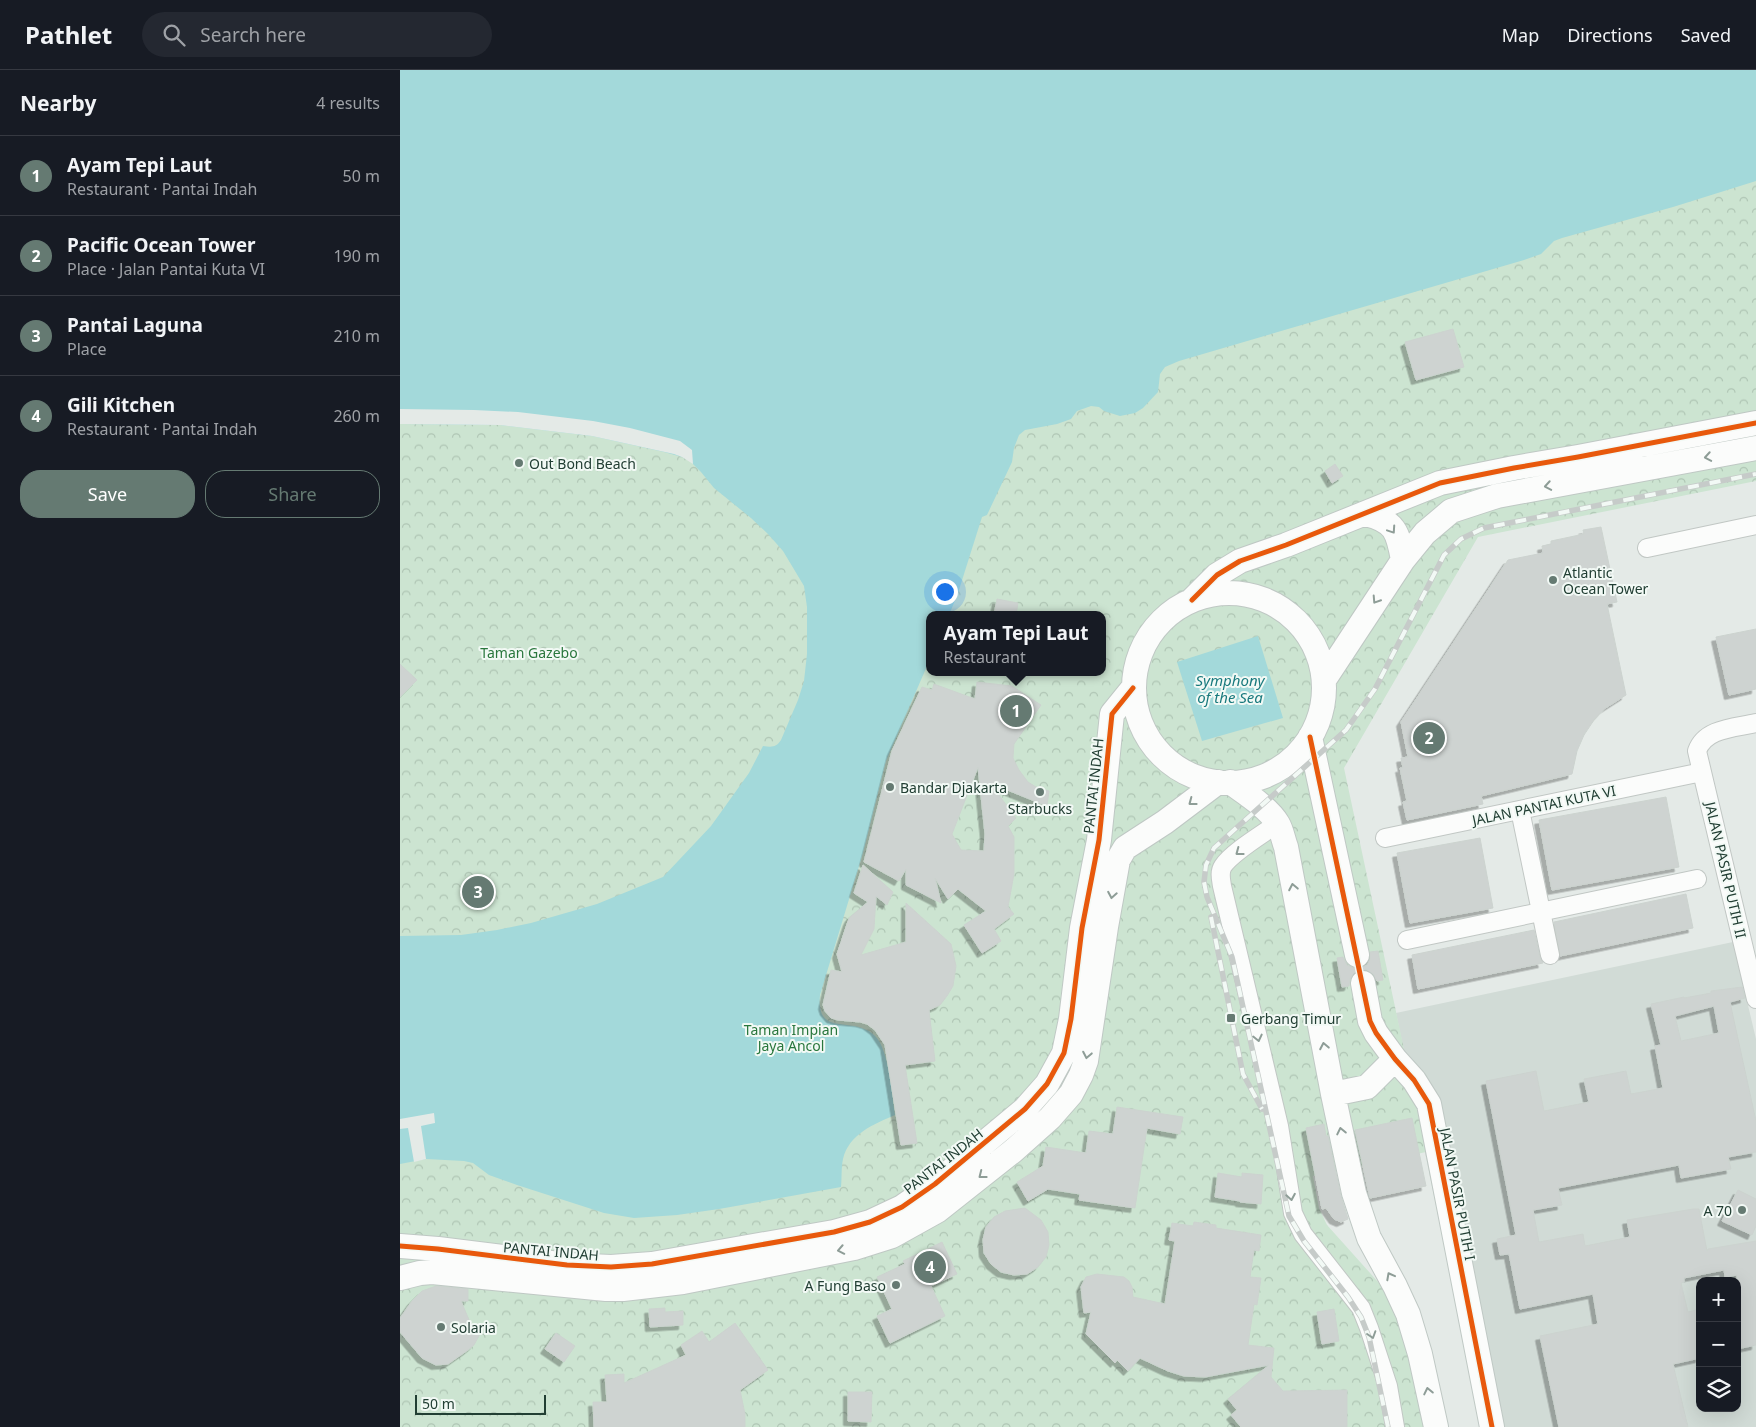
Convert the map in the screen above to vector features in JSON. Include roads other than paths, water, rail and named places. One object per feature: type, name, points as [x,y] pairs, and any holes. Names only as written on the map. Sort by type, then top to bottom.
[{"type":"street","points":[[1192,600],[1216,594],[1242,594],[1267,601],[1289,614],[1306,633],[1318,655],[1324,680],[1322,710],[1310,737],[1294,757],[1274,772],[1250,780],[1224,782],[1192,775],[1168,761],[1149,740],[1138,716],[1133,688],[1136,666],[1144,645],[1156,627],[1172,612],[1192,600],[1217,575],[1240,561],[1450,481],[1756,423]]},
{"type":"street","points":[[1324,680],[1403,560],[1425,533],[1451,511],[1497,496],[1756,448]]},
{"type":"street","points":[[1366,514],[1385,520],[1391,526],[1400,544],[1403,560]]},
{"type":"street","points":[[1647,548],[1756,525]]},
{"type":"street","name":"PANTAI INDAH","points":[[400,1246],[567,1265],[611,1267],[652,1264],[834,1232],[870,1222],[902,1207],[935,1184],[1025,1109],[1048,1084],[1064,1053],[1082,928],[1099,840],[1112,714],[1133,688]]},
{"type":"street","name":"JALAN PASIR PUTIH II","points":[[1756,723],[1710,734],[1700,742],[1697,751],[1752,959],[1756,999]]},
{"type":"street","points":[[1310,737],[1358,955]]},
{"type":"street","name":"JALAN PANTAI KUTA VI","points":[[1385,838],[1702,772]]},
{"type":"street","points":[[1224,782],[1262,806],[1278,823],[1286,847],[1333,1094],[1354,1193],[1370,1238],[1408,1314],[1420,1354],[1436,1427]]},
{"type":"street","points":[[400,1278],[432,1272],[606,1289],[683,1282],[854,1248],[892,1236],[937,1211],[1013,1151],[1050,1118],[1071,1094],[1081,1076],[1086,1061],[1118,860],[1125,848],[1224,782]]},
{"type":"street","points":[[1520,810],[1550,955]]},
{"type":"street","points":[[1278,823],[1234,855],[1223,867],[1220,876],[1279,1126],[1293,1213],[1303,1234],[1361,1308],[1370,1328],[1388,1386],[1395,1427]]},
{"type":"street","points":[[1407,940],[1697,880]]},
{"type":"street","name":"JALAN PASIR PUTIH I","points":[[1363,983],[1370,1021],[1376,1033],[1395,1059],[1414,1080],[1429,1104],[1492,1427]]},
{"type":"street","points":[[1333,1094],[1367,1087],[1395,1059]]},
{"type":"water","points":[[400,70],[1756,70],[1756,181],[1673,207],[1562,238],[1554,241],[1541,254],[1524,260],[1179,361],[1165,367],[1160,374],[1158,392],[1143,408],[1135,413],[1120,416],[1104,411],[1099,407],[1091,406],[1077,411],[1071,419],[1057,424],[1025,430],[1019,435],[1014,448],[1012,462],[987,515],[982,517],[951,611],[926,611],[926,668],[886,761],[863,853],[820,995],[820,1009],[824,1017],[830,1022],[867,1030],[876,1037],[884,1052],[887,1063],[895,1115],[863,1131],[851,1143],[843,1159],[841,1187],[719,1209],[677,1215],[634,1218],[604,1213],[517,1185],[489,1175],[473,1163],[426,1159],[400,1164],[400,936],[461,935],[531,923],[597,904],[663,877],[711,826],[749,773],[763,746],[773,746],[781,740],[804,681],[807,654],[807,607],[804,586],[783,551],[751,518],[714,488],[690,461],[682,457],[592,436],[500,425],[400,424]]},
{"type":"water","name":"Symphony of the Sea","points":[[1258,636],[1283,718],[1202,741],[1177,662]]},
{"type":"railway","points":[[1388,1427],[1369,1337],[1361,1317],[1348,1297],[1304,1241],[1289,1216],[1232,957],[1207,897],[1204,882],[1206,865],[1214,848],[1346,730],[1375,689],[1444,555],[1461,539],[1484,528],[1756,474]]},
{"type":"railway","points":[[1211,917],[1243,1074],[1262,1109]]},
{"type":"place","name":"Out Bond Beach","points":[[519,463]]},
{"type":"place","name":"Atlantic Ocean Tower","points":[[1553,580]]},
{"type":"place","name":"Ayam Tepi Laut","points":[[1016,711]]},
{"type":"place","name":"Pacific Ocean Tower","points":[[1429,738]]},
{"type":"place","name":"Bandar Djakarta","points":[[890,787]]},
{"type":"place","name":"Starbucks","points":[[1040,792]]},
{"type":"place","name":"Pantai Laguna","points":[[478,892]]},
{"type":"place","name":"Gerbang Timur","points":[[1231,1018]]},
{"type":"place","name":"A 70","points":[[1742,1210]]},
{"type":"place","name":"Gili Kitchen","points":[[930,1267]]},
{"type":"place","name":"A Fung Baso","points":[[896,1285]]},
{"type":"place","name":"Solaria","points":[[441,1327]]},
{"type":"park label","name":"Taman Gazebo","points":[[529,652]]},
{"type":"park label","name":"Taman Impian Jaya Ancol","points":[[791,1038]]}]
